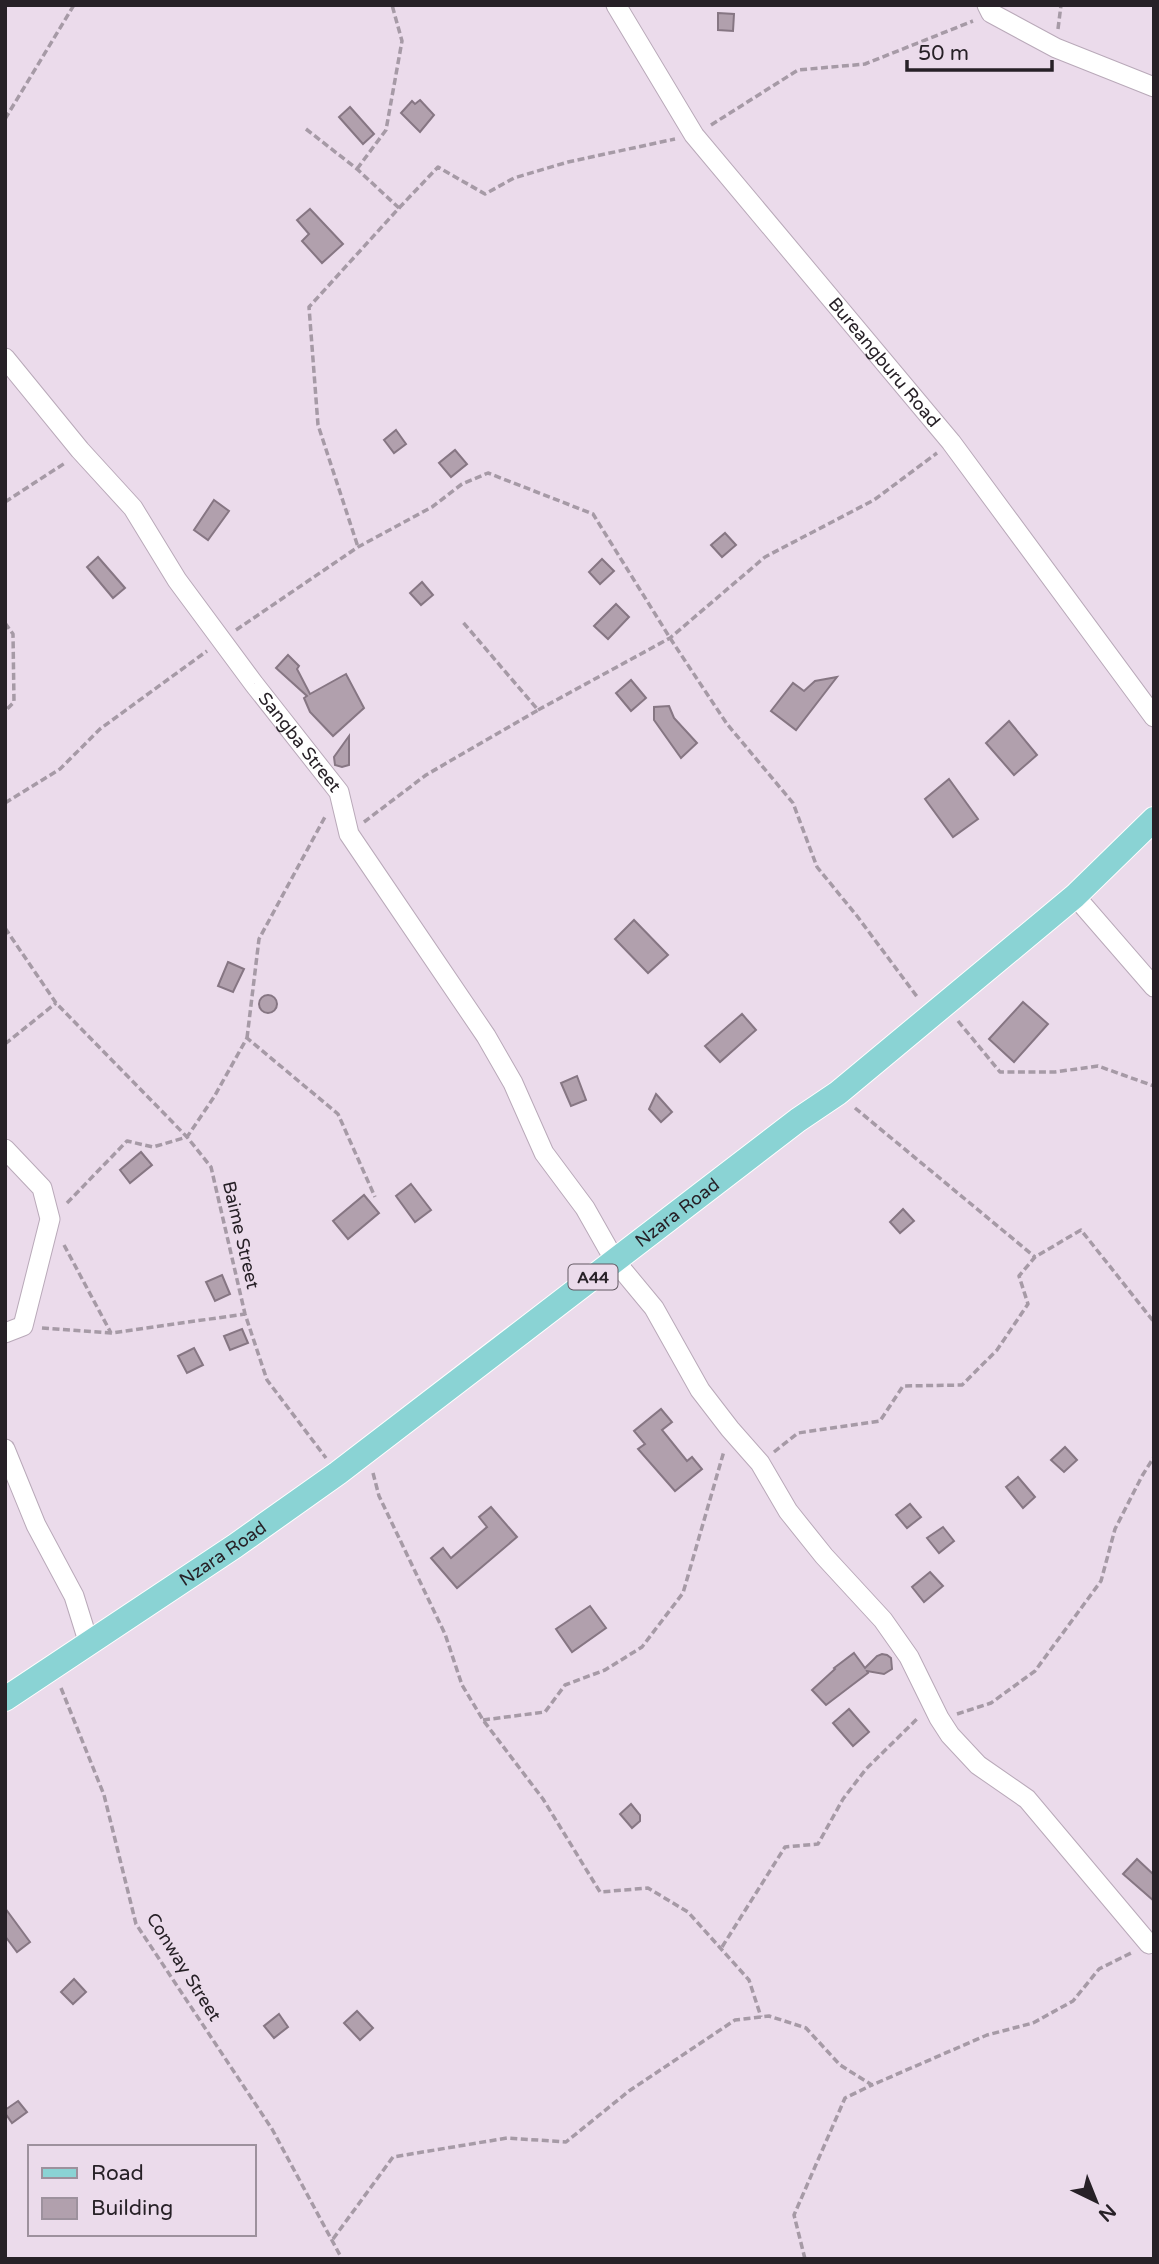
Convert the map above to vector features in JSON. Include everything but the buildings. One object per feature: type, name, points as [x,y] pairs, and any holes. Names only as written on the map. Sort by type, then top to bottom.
[{"type":"main road","name":"Nzara Road","points":[[5,1699],[338,1473],[798,1120],[838,1093],[1075,896],[1154,819]]},
{"type":"street","name":"Bureangburu Road","points":[[616,5],[694,135],[951,442],[1154,717]]},
{"type":"street","points":[[988,5],[991,13],[1056,48],[1154,87]]},
{"type":"street","name":"Sangba Street","points":[[5,358],[80,450],[133,508],[177,580],[339,792],[349,834],[486,1036],[513,1083],[544,1153],[585,1208],[615,1261],[654,1308],[700,1390],[760,1463],[789,1511],[824,1556],[883,1620],[909,1657],[950,1735],[978,1765],[1027,1799],[1149,1944]]},
{"type":"street","points":[[1075,896],[1154,987]]},
{"type":"street","points":[[5,1149],[42,1188],[50,1219],[14,1329]]},
{"type":"street","points":[[5,1449],[36,1525],[74,1596],[89,1644]]},
{"type":"path","points":[[5,119],[74,5]]},
{"type":"path","points":[[357,169],[386,130],[402,41],[393,5]]},
{"type":"path","points":[[306,129],[357,169],[399,208],[309,307],[318,425],[358,547]]},
{"type":"path","points":[[349,834],[426,775],[537,710],[670,638],[765,557],[874,500],[951,442]]},
{"type":"path","points":[[5,502],[70,460],[80,450]]},
{"type":"path","points":[[5,803],[60,769],[100,729],[221,640],[358,547],[432,507],[462,484],[488,473],[593,514],[727,724],[793,803],[817,867],[930,1015],[957,1019],[1000,1072],[1055,1072],[1098,1066],[1154,1087]]},
{"type":"path","points":[[463,621],[537,710]]},
{"type":"path","points":[[5,623],[13,634],[13,702],[5,711]]},
{"type":"path","points":[[111,1333],[50,1219],[127,1141],[153,1147],[187,1137],[214,1097],[247,1038],[259,939],[339,792]]},
{"type":"path","name":"Baime Street","points":[[5,928],[56,1003],[187,1137],[211,1167],[245,1314],[267,1381],[338,1473]]},
{"type":"path","points":[[5,1044],[56,1003]]},
{"type":"path","points":[[247,1038],[338,1114],[375,1197]]},
{"type":"path","points":[[838,1093],[1035,1257]]},
{"type":"path","points":[[760,1463],[798,1433],[880,1421],[903,1387],[962,1385],[997,1350],[1028,1304],[1019,1276],[1035,1257],[1082,1230],[1154,1322]]},
{"type":"path","points":[[14,1329],[111,1333],[245,1314]]},
{"type":"path","points":[[483,1720],[545,1712],[565,1685],[605,1670],[642,1647],[683,1593],[730,1429]]},
{"type":"path","points":[[366,1451],[379,1496],[444,1634],[462,1685],[483,1720],[543,1799],[600,1892],[648,1888],[688,1912],[749,1980],[761,2017]]},
{"type":"path","name":"Conway Street","points":[[52,1667],[104,1795],[136,1923],[272,2129],[342,2259]]},
{"type":"path","points":[[805,2259],[794,2215],[845,2098],[987,2035],[1033,2023],[1073,2001],[1099,1969],[1149,1944]]},
{"type":"path","points":[[332,2239],[393,2157],[507,2138],[566,2142],[629,2091],[735,2020],[769,2016],[806,2028],[840,2064],[872,2085]]}]
